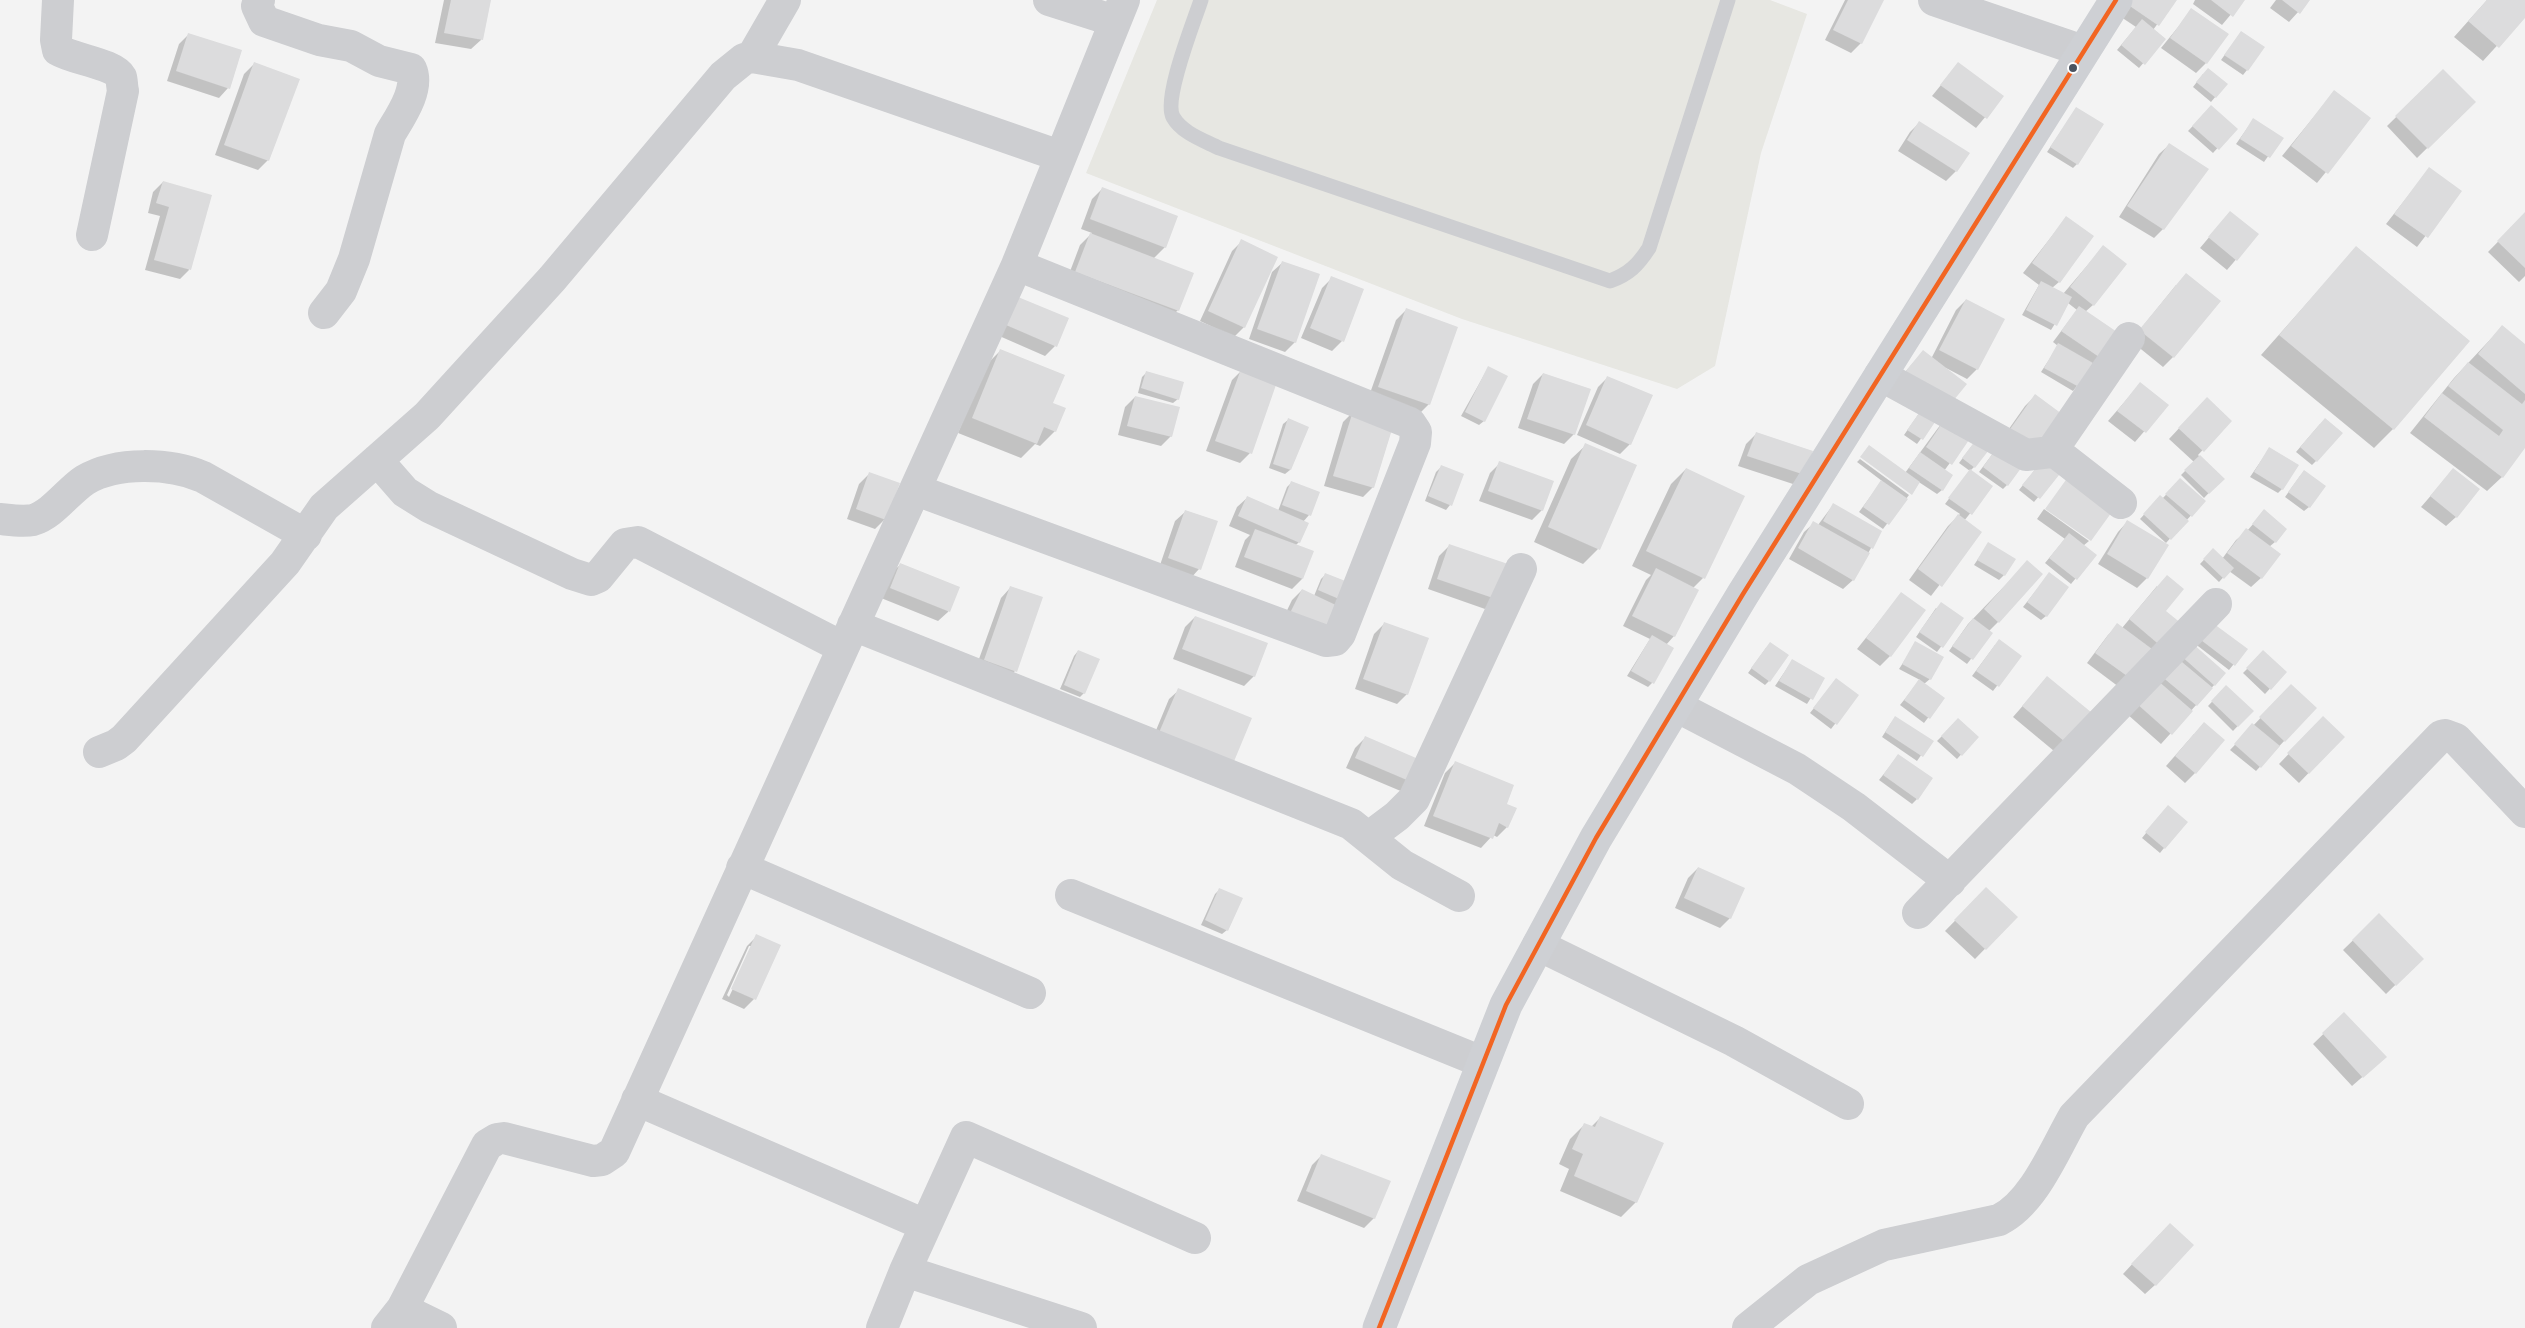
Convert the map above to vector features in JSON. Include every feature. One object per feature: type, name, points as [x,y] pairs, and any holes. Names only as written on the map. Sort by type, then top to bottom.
[{"type":"street","points":[[58,0],[56,40],[58,50],[68,56],[112,68],[121,77],[123,92],[92,235]]},
{"type":"street","points":[[259,0],[257,6],[264,21],[319,40],[351,46],[379,61],[411,69],[414,74],[412,88],[402,117],[390,134],[354,259],[341,291],[324,313]]},
{"type":"street","points":[[752,57],[785,0]]},
{"type":"street","points":[[441,1328],[394,1318],[486,1145],[504,1138],[594,1161],[602,1160],[614,1152],[638,1100],[1017,265],[1120,10],[1049,0]]},
{"type":"street","points":[[1934,0],[2083,51]]},
{"type":"street","points":[[1379,1328],[1506,1005],[1596,838],[1743,594],[2116,0]]},
{"type":"street","points":[[99,752],[124,739],[285,563],[324,507],[427,416],[552,279],[723,76],[744,59],[752,57],[798,65],[1060,156]]},
{"type":"street","points":[[916,490],[1326,640],[1335,640],[1340,634],[1415,443],[1416,432],[1410,423],[1017,265]]},
{"type":"street","points":[[2051,452],[2129,338]]},
{"type":"street","points":[[1880,375],[2026,455],[2051,452],[2058,454],[2121,502]]},
{"type":"street","points":[[377,460],[405,492],[429,507],[572,574],[585,579],[598,577],[625,544],[638,542],[848,636],[1351,824],[1401,865],[1459,896]]},
{"type":"street","points":[[0,519],[32,520],[84,481],[102,472],[118,469],[160,468],[187,470],[203,477],[306,535]]},
{"type":"street","points":[[1369,837],[1397,816],[1414,799],[1521,569]]},
{"type":"street","points":[[1918,913],[2216,604]]},
{"type":"street","points":[[1676,706],[1797,769],[1854,807],[1950,881]]},
{"type":"street","points":[[1748,1328],[1808,1280],[1884,1245],[1999,1220],[2013,1213],[2035,1184],[2074,1116],[2441,736],[2456,739],[2525,812]]},
{"type":"street","points":[[742,868],[1030,993]]},
{"type":"street","points":[[1071,895],[1482,1062]]},
{"type":"street","points":[[1538,945],[1734,1041],[1848,1104]]},
{"type":"street","points":[[638,1100],[925,1226]]},
{"type":"street","points":[[882,1328],[905,1271],[966,1137],[1195,1238]]},
{"type":"street","points":[[905,1271],[1075,1327]]},
{"type":"lane","points":[[1201,0],[1177,73],[1171,108],[1173,116],[1184,130],[1219,148],[1610,281],[1626,276],[1649,248],[1728,0]]},
{"type":"shaded area","points":[[1157,0],[1770,0],[1807,14],[1761,153],[1715,366],[1677,389],[1462,319],[1086,173]]},
{"type":"building","points":[[451,0],[491,0],[483,40],[444,33]]},
{"type":"building","points":[[1848,0],[1884,0],[1862,44],[1833,30]]},
{"type":"building","points":[[2126,0],[2177,0],[2159,26],[2124,2]]},
{"type":"building","points":[[2211,0],[2245,0],[2233,17]]},
{"type":"building","points":[[2282,0],[2310,0],[2300,14]]},
{"type":"building","points":[[2487,0],[2525,0],[2525,18],[2499,48],[2468,21]]},
{"type":"building","points":[[2191,8],[2229,34],[2207,64],[2170,38]]},
{"type":"building","points":[[2142,19],[2166,39],[2145,65],[2121,45]]},
{"type":"building","points":[[2241,31],[2265,47],[2248,71],[2224,55]]},
{"type":"building","points":[[188,33],[242,50],[230,89],[176,71]]},
{"type":"building","points":[[254,62],[300,79],[269,161],[224,145]]},
{"type":"building","points":[[1958,62],[2004,96],[1987,119],[1940,85]]},
{"type":"building","points":[[2208,68],[2228,84],[2216,98],[2196,82]]},
{"type":"building","points":[[2443,69],[2476,102],[2428,149],[2395,116]]},
{"type":"building","points":[[2334,90],[2371,118],[2328,174],[2291,146]]},
{"type":"building","points":[[2211,105],[2238,129],[2219,150],[2192,126]]},
{"type":"building","points":[[2076,107],[2104,124],[2078,165],[2050,147]]},
{"type":"building","points":[[2253,118],[2284,138],[2270,158],[2240,139]]},
{"type":"building","points":[[1919,121],[1970,153],[1957,172],[1907,140]]},
{"type":"building","points":[[2169,143],[2209,169],[2164,230],[2127,206]]},
{"type":"building","points":[[2429,167],[2462,191],[2428,238],[2394,214]]},
{"type":"building","points":[[163,181],[212,195],[191,270],[154,260],[169,207],[156,203]]},
{"type":"building","points":[[1102,187],[1178,216],[1166,248],[1090,219]]},
{"type":"building","points":[[2230,211],[2259,234],[2237,261],[2208,237]]},
{"type":"building","points":[[2525,212],[2525,268],[2497,241]]},
{"type":"building","points":[[2066,216],[2094,236],[2060,283],[2032,263]]},
{"type":"building","points":[[1090,233],[1194,273],[1179,311],[1075,272]]},
{"type":"building","points":[[1241,239],[1278,257],[1245,328],[1208,311]]},
{"type":"building","points":[[2103,245],[2127,264],[2094,306],[2070,287]]},
{"type":"building","points":[[2356,246],[2470,341],[2394,430],[2279,335]]},
{"type":"building","points":[[1282,261],[1320,274],[1296,343],[1257,329]]},
{"type":"building","points":[[2186,273],[2221,301],[2174,358],[2139,330]]},
{"type":"building","points":[[1331,276],[1364,289],[1344,342],[1310,328]]},
{"type":"building","points":[[2041,281],[2072,297],[2057,326],[2026,310]]},
{"type":"building","points":[[1018,297],[1069,318],[1057,347],[1006,325]]},
{"type":"building","points":[[1966,299],[2005,319],[1978,370],[1939,350]]},
{"type":"building","points":[[2079,306],[2120,334],[2102,359],[2061,331]]},
{"type":"building","points":[[1406,308],[1458,327],[1430,405],[1378,387]]},
{"type":"building","points":[[2502,325],[2525,344],[2525,394],[2478,354]]},
{"type":"building","points":[[2058,343],[2093,363],[2079,387],[2044,368]]},
{"type":"building","points":[[1000,349],[1065,375],[1053,403],[1066,408],[1056,432],[1044,427],[1037,444],[972,418]]},
{"type":"building","points":[[1923,350],[1967,384],[1949,406],[1905,372]]},
{"type":"building","points":[[2468,362],[2522,404],[2525,400],[2525,448],[2503,478],[2424,417],[2442,393],[2499,436],[2503,430],[2448,386]]},
{"type":"building","points":[[1488,366],[1508,376],[1485,422],[1465,412]]},
{"type":"building","points":[[1241,369],[1277,382],[1252,454],[1215,441]]},
{"type":"building","points":[[1146,371],[1184,382],[1179,400],[1141,388]]},
{"type":"building","points":[[1543,373],[1591,389],[1575,435],[1527,419]]},
{"type":"building","points":[[1607,376],[1653,395],[1631,445],[1586,425]]},
{"type":"building","points":[[2140,382],[2169,405],[2146,433],[2117,411]]},
{"type":"building","points":[[2035,394],[2062,414],[2035,452],[2008,432]]},
{"type":"building","points":[[1135,396],[1180,407],[1172,437],[1127,426]]},
{"type":"building","points":[[2207,397],[2232,421],[2204,452],[2178,428]]},
{"type":"building","points":[[1924,406],[1939,416],[1923,440],[1907,430]]},
{"type":"building","points":[[1353,411],[1394,423],[1374,488],[1333,476]]},
{"type":"building","points":[[1947,416],[1973,434],[1952,465],[1926,447]]},
{"type":"building","points":[[1288,418],[1309,427],[1291,470],[1273,464]]},
{"type":"building","points":[[2325,418],[2343,433],[2317,462],[2300,447]]},
{"type":"building","points":[[1756,432],[1813,451],[1805,475],[1747,456]]},
{"type":"building","points":[[1979,436],[1992,446],[1975,468],[1962,458]]},
{"type":"building","points":[[1585,443],[1637,465],[1600,550],[1548,527]]},
{"type":"building","points":[[1869,445],[1920,482],[1912,495],[1860,457]]},
{"type":"building","points":[[1998,446],[2024,464],[2008,486],[1983,467]]},
{"type":"building","points":[[2269,447],[2299,465],[2283,490],[2254,472]]},
{"type":"building","points":[[1920,452],[1953,475],[1943,491],[1909,468]]},
{"type":"building","points":[[2200,455],[2225,479],[2209,494],[2184,470]]},
{"type":"building","points":[[2046,456],[2063,470],[2040,499],[2022,485]]},
{"type":"building","points":[[1499,461],[1554,481],[1543,511],[1488,491]]},
{"type":"building","points":[[1441,465],[1464,474],[1452,506],[1428,496]]},
{"type":"building","points":[[1686,468],[1745,496],[1705,579],[1646,551]]},
{"type":"building","points":[[2453,468],[2480,489],[2457,518],[2430,496]]},
{"type":"building","points":[[1970,469],[1993,486],[1972,515],[1948,498]]},
{"type":"building","points":[[2304,470],[2326,486],[2310,508],[2288,492]]},
{"type":"building","points":[[869,472],[900,483],[886,520],[856,509]]},
{"type":"building","points":[[2068,477],[2114,509],[2091,541],[2045,509]]},
{"type":"building","points":[[2180,478],[2206,501],[2192,517],[2165,494]]},
{"type":"building","points":[[1881,480],[1908,499],[1889,525],[1863,507]]},
{"type":"building","points":[[1291,481],[1320,492],[1311,516],[1282,505]]},
{"type":"building","points":[[2160,495],[2189,521],[2171,540],[2143,514]]},
{"type":"building","points":[[1247,496],[1309,523],[1300,543],[1238,516]]},
{"type":"building","points":[[1833,503],[1882,531],[1873,549],[1823,521]]},
{"type":"building","points":[[2264,509],[2287,529],[2276,543],[2252,524]]},
{"type":"building","points":[[1185,510],[1218,521],[1201,570],[1168,558]]},
{"type":"building","points":[[1958,514],[1982,532],[1942,587],[1918,569]]},
{"type":"building","points":[[2127,520],[2169,545],[2148,579],[2107,554]]},
{"type":"building","points":[[1813,521],[1870,553],[1854,581],[1798,548]]},
{"type":"building","points":[[2246,528],[2281,554],[2262,579],[2227,553]]},
{"type":"building","points":[[1255,529],[1314,551],[1303,579],[1244,557]]},
{"type":"building","points":[[2069,533],[2097,555],[2077,580],[2049,558]]},
{"type":"building","points":[[1988,542],[2016,559],[2005,576],[1977,560]]},
{"type":"building","points":[[1449,544],[1508,564],[1496,599],[1437,579]]},
{"type":"building","points":[[2213,548],[2234,568],[2224,579],[2203,559]]},
{"type":"building","points":[[2027,560],[2043,574],[1999,623],[1984,609]]},
{"type":"building","points":[[900,563],[960,587],[950,612],[890,588]]},
{"type":"building","points":[[1656,568],[1699,590],[1675,637],[1632,616]]},
{"type":"building","points":[[2049,572],[2069,587],[2047,617],[2027,602]]},
{"type":"building","points":[[1325,573],[1353,584],[1346,602],[1318,590]]},
{"type":"building","points":[[2167,575],[2184,589],[2166,611],[2182,624],[2163,648],[2129,619]]},
{"type":"building","points":[[1010,586],[1043,597],[1017,672],[984,660]]},
{"type":"building","points":[[1302,589],[1342,608],[1329,634],[1289,615]]},
{"type":"building","points":[[1901,592],[1926,610],[1891,657],[1866,638]]},
{"type":"building","points":[[1941,602],[1964,618],[1943,648],[1919,632]]},
{"type":"building","points":[[1195,616],[1268,643],[1255,677],[1182,649]]},
{"type":"building","points":[[1973,618],[1993,633],[1973,660],[1952,646]]},
{"type":"building","points":[[2210,621],[2248,649],[2235,666],[2197,637]]},
{"type":"building","points":[[1384,622],[1429,638],[1408,695],[1363,679]]},
{"type":"building","points":[[2117,623],[2156,652],[2134,681],[2095,653]]},
{"type":"building","points":[[1652,635],[1674,648],[1654,684],[1631,671]]},
{"type":"building","points":[[1999,639],[2022,656],[1999,687],[1976,671]]},
{"type":"building","points":[[1915,641],[1944,657],[1931,680],[1902,664]]},
{"type":"building","points":[[1770,642],[1789,655],[1770,682],[1751,668]]},
{"type":"building","points":[[2192,643],[2226,673],[2215,686],[2180,655]]},
{"type":"building","points":[[1078,650],[1100,659],[1085,694],[1064,685]]},
{"type":"building","points":[[2263,650],[2287,672],[2271,690],[2246,668]]},
{"type":"building","points":[[2176,657],[2213,688],[2197,706],[2160,675]]},
{"type":"building","points":[[1792,659],[1825,678],[1813,700],[1779,681]]},
{"type":"building","points":[[2047,676],[2097,717],[2071,747],[2022,706]]},
{"type":"building","points":[[1836,678],[1859,695],[1837,725],[1813,708]]},
{"type":"building","points":[[1919,679],[1945,698],[1930,719],[1904,700]]},
{"type":"building","points":[[2157,680],[2193,711],[2172,735],[2136,703]]},
{"type":"building","points":[[2291,684],[2317,708],[2285,742],[2259,717]]},
{"type":"building","points":[[2226,685],[2254,711],[2238,727],[2211,701]]},
{"type":"building","points":[[1178,688],[1252,718],[1230,771],[1155,742]]},
{"type":"building","points":[[1895,716],[1934,741],[1923,757],[1885,732]]},
{"type":"building","points":[[2323,716],[2345,737],[2309,774],[2287,753]]},
{"type":"building","points":[[1958,718],[1979,737],[1962,756],[1941,736]]},
{"type":"building","points":[[2204,722],[2225,740],[2196,774],[2175,756]]},
{"type":"building","points":[[2252,723],[2280,746],[2261,768],[2234,744]]},
{"type":"building","points":[[1365,736],[1423,761],[1414,783],[1355,758]]},
{"type":"building","points":[[1898,754],[1933,778],[1918,800],[1883,775]]},
{"type":"building","points":[[1455,761],[1514,785],[1507,804],[1517,808],[1508,828],[1499,823],[1493,839],[1433,816]]},
{"type":"building","points":[[2168,805],[2188,822],[2165,849],[2145,832]]},
{"type":"building","points":[[1698,867],[1745,888],[1731,919],[1684,898]]},
{"type":"building","points":[[1986,887],[2018,917],[1986,950],[1954,920]]},
{"type":"building","points":[[1219,888],[1243,898],[1228,931],[1205,920]]},
{"type":"building","points":[[2379,913],[2424,959],[2396,986],[2352,940]]},
{"type":"building","points":[[756,934],[781,945],[756,1000],[731,989]]},
{"type":"building","points":[[2344,1012],[2387,1057],[2363,1078],[2322,1033]]},
{"type":"building","points":[[1600,1116],[1664,1143],[1637,1203],[1574,1176],[1583,1154],[1572,1149],[1584,1123],[1595,1127]]},
{"type":"building","points":[[1321,1154],[1391,1181],[1375,1219],[1306,1191]]},
{"type":"building","points":[[2170,1223],[2194,1245],[2156,1286],[2131,1264]]},
{"type":"transit line","points":[[1379,1328],[1506,1005],[1596,838],[1743,594],[2116,0]]}]
